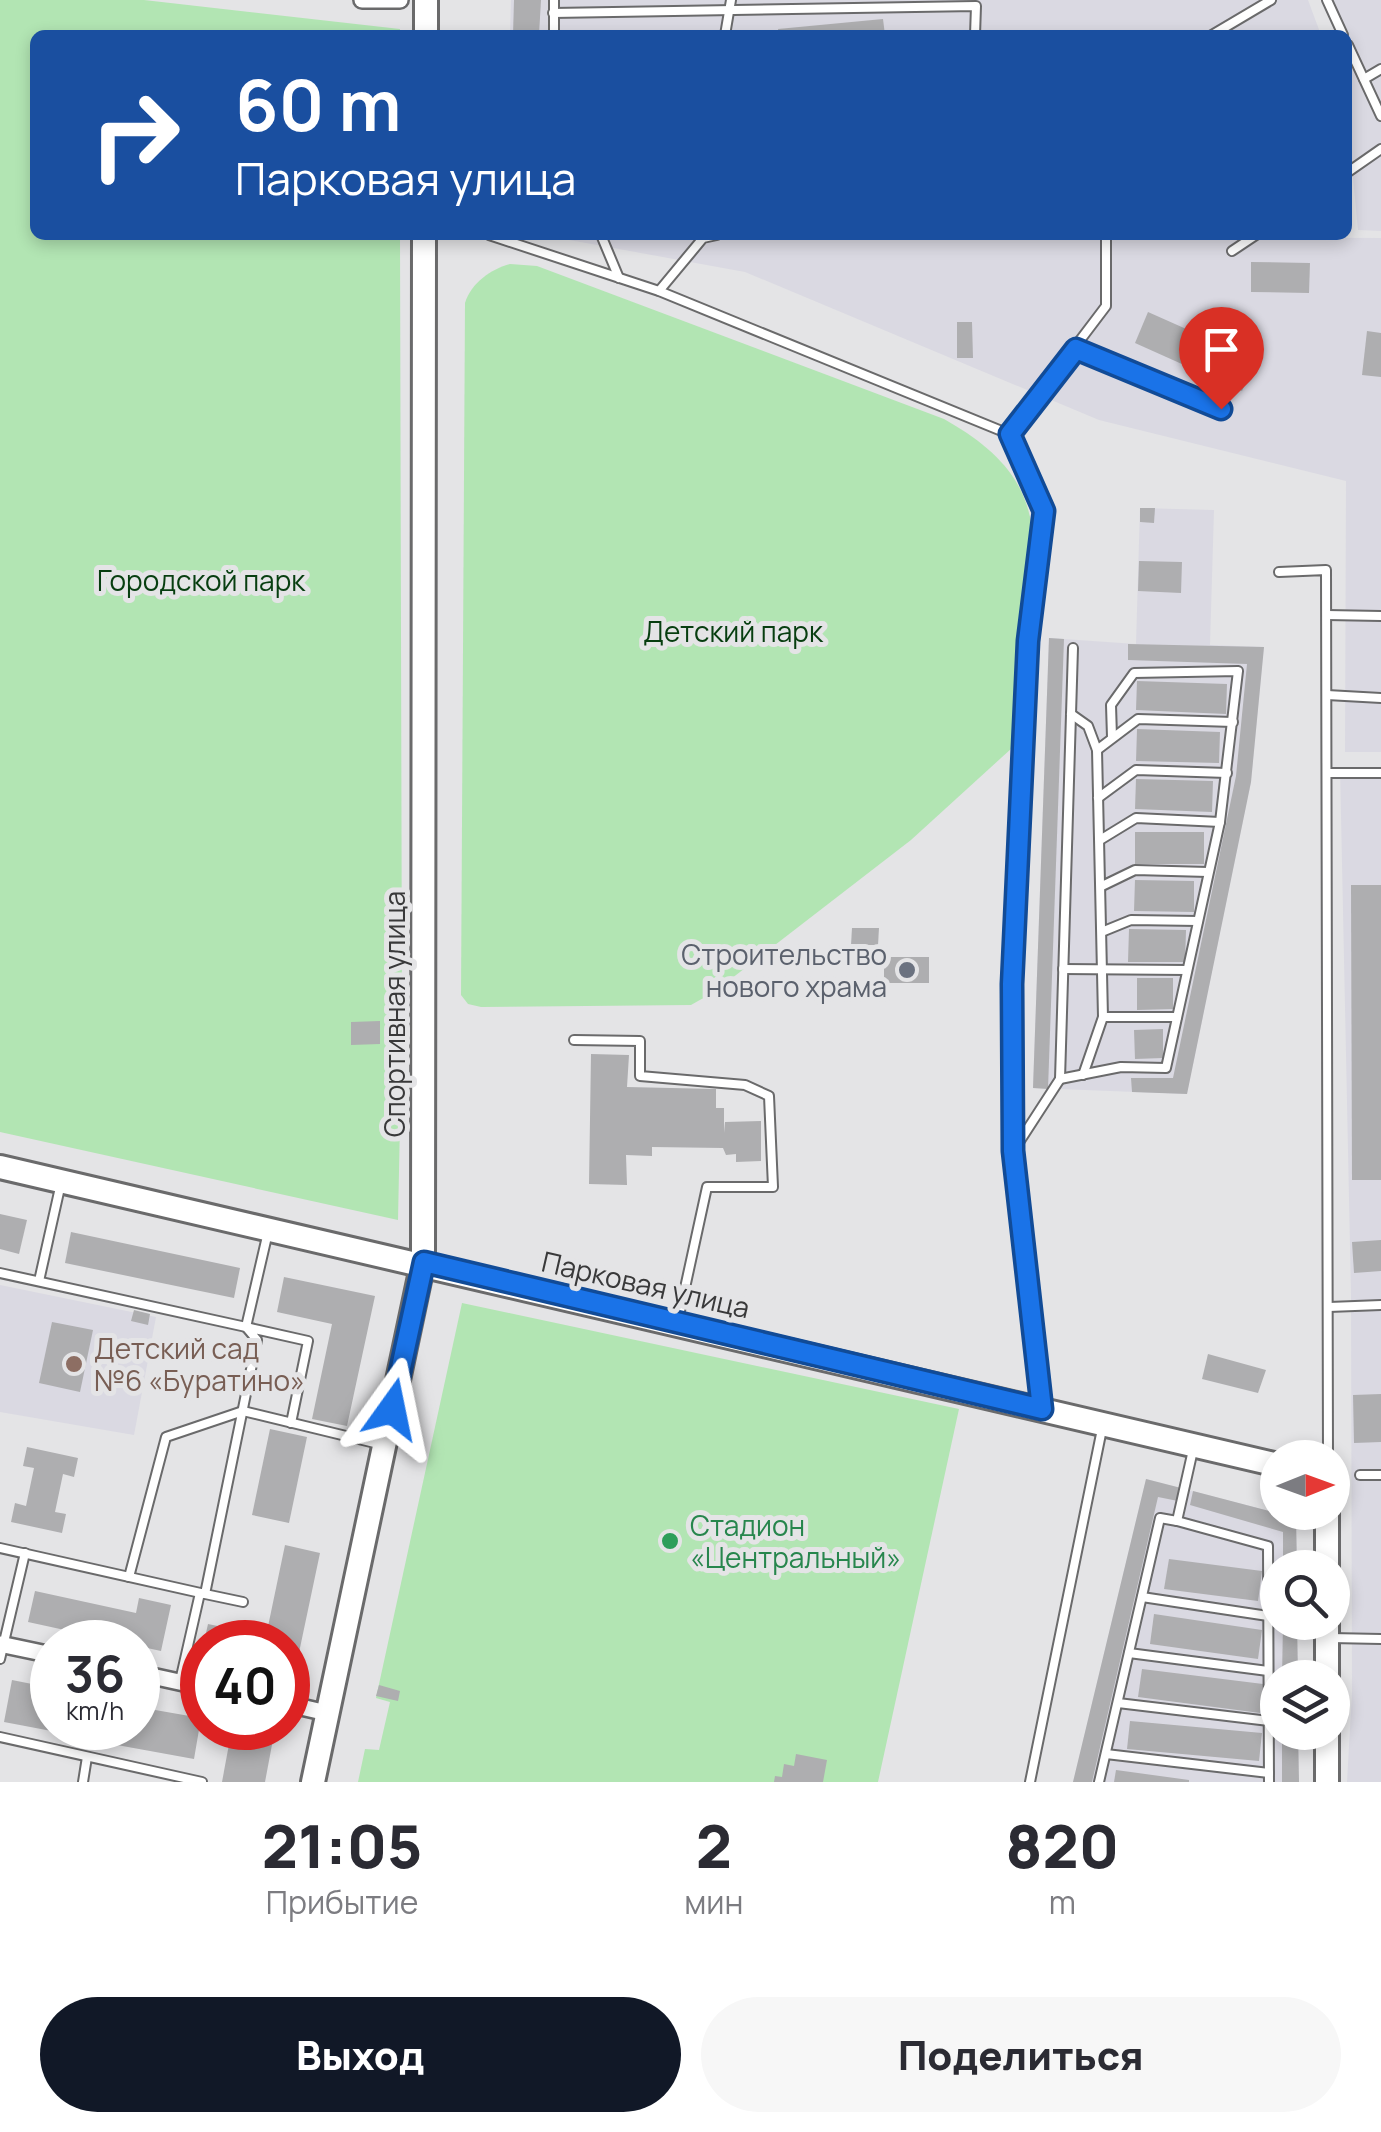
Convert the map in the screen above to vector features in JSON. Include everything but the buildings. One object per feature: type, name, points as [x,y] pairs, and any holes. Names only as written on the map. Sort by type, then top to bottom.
[{"type":"street","points":[[362,0],[392,1]]},
{"type":"street","points":[[426,0],[426,30]]},
{"type":"street","name":"Спортивная улица","points":[[314,1782],[424,1262],[424,240]]},
{"type":"street","name":"Парковая улица","points":[[0,1168],[424,1262],[1260,1461]]},
{"type":"street","points":[[1,1650],[30,1653]]},
{"type":"street","points":[[160,1678],[180,1682]]},
{"type":"street","points":[[310,1708],[328,1712]]},
{"type":"street","points":[[1327,1750],[1327,1782]]},
{"type":"lane","points":[[554,0],[554,30]]},
{"type":"lane","points":[[1221,30],[1272,0]]},
{"type":"lane","points":[[1326,0],[1341,30]]},
{"type":"lane","points":[[553,13],[731,5],[976,6],[975,30]]},
{"type":"lane","points":[[725,30],[731,5]]},
{"type":"lane","points":[[1352,53],[1381,116]]},
{"type":"lane","points":[[1364,79],[1381,69]]},
{"type":"lane","points":[[1352,169],[1381,149]]},
{"type":"lane","points":[[504,240],[659,292],[1010,434],[1044,511],[1028,641],[1013,945],[1013,1151],[1042,1409]]},
{"type":"lane","points":[[603,240],[619,278]]},
{"type":"lane","points":[[659,292],[701,240]]},
{"type":"lane","points":[[1010,434],[1106,306],[1106,240]]},
{"type":"lane","points":[[1232,251],[1248,240]]},
{"type":"lane","points":[[1076,349],[1221,409]]},
{"type":"lane","points":[[1279,572],[1326,570],[1328,1440]]},
{"type":"lane","points":[[1326,615],[1381,616]]},
{"type":"lane","points":[[1013,1151],[1060,1079],[1073,648]]},
{"type":"lane","points":[[1060,1079],[1121,1067],[1166,1068],[1220,822],[1238,670],[1134,673],[1111,705],[1112,737]]},
{"type":"lane","points":[[1327,695],[1381,698]]},
{"type":"lane","points":[[1071,714],[1088,726],[1096,750],[1104,931],[1103,1017],[1083,1075]]},
{"type":"lane","points":[[1096,750],[1138,718],[1232,722]]},
{"type":"lane","points":[[1098,798],[1136,770],[1227,773]]},
{"type":"lane","points":[[1327,773],[1381,773]]},
{"type":"lane","points":[[1100,840],[1136,818],[1220,822]]},
{"type":"lane","points":[[1102,886],[1134,870],[1208,872]]},
{"type":"lane","points":[[1104,931],[1131,920],[1198,921]]},
{"type":"lane","points":[[1064,969],[1187,970]]},
{"type":"lane","points":[[1103,1017],[1177,1017]]},
{"type":"lane","points":[[574,1040],[640,1041],[640,1076],[746,1084],[769,1096],[773,1187],[707,1187],[677,1323]]},
{"type":"lane","points":[[38,1280],[61,1181]]},
{"type":"lane","points":[[246,1327],[269,1228]]},
{"type":"lane","points":[[0,1273],[308,1341],[291,1423]]},
{"type":"lane","points":[[1329,1308],[1381,1305]]},
{"type":"lane","points":[[196,1620],[256,1340],[246,1327]]},
{"type":"lane","points":[[128,1577],[166,1438],[243,1411],[384,1446]]},
{"type":"lane","points":[[1030,1782],[1104,1424]]},
{"type":"lane","points":[[1177,1520],[1194,1446]]},
{"type":"lane","points":[[1360,1476],[1381,1475]]},
{"type":"lane","points":[[1099,1782],[1160,1518],[1268,1546],[1268,1550]]},
{"type":"lane","points":[[0,1548],[243,1602]]},
{"type":"lane","points":[[1,1650],[25,1554]]},
{"type":"lane","points":[[1142,1597],[1260,1615]]},
{"type":"lane","points":[[1350,1634],[1381,1639]]},
{"type":"lane","points":[[1129,1653],[1260,1669]]},
{"type":"lane","points":[[1118,1703],[1260,1720]]},
{"type":"lane","points":[[0,1738],[202,1782]]},
{"type":"lane","points":[[1106,1754],[1269,1777],[1269,1750]]},
{"type":"lane","points":[[83,1782],[87,1756]]},
{"type":"shaded area","points":[[511,0],[1308,0],[1319,30],[510,30]]},
{"type":"shaded area","points":[[1334,0],[1381,0],[1381,231],[1358,230],[1352,168],[1352,30],[1337,30]]},
{"type":"shaded area","points":[[1381,238],[1381,752],[1345,752],[1346,481],[1099,420],[745,272],[569,240]]},
{"type":"shaded area","points":[[1140,508],[1214,510],[1210,645],[1264,647],[1251,782],[1187,1094],[1033,1088],[1049,638],[1136,644]]},
{"type":"shaded area","points":[[1340,767],[1381,767],[1381,1782],[1347,1782],[1352,1693],[1351,1294]]},
{"type":"shaded area","name":"Детский сад №6 «Буратино»","points":[[0,1285],[156,1317],[134,1435],[0,1412]]},
{"type":"shaded area","points":[[1146,1479],[1260,1509],[1260,1530],[1296,1530],[1297,1550],[1260,1550],[1260,1640],[1297,1640],[1298,1660],[1260,1660],[1260,1750],[1298,1750],[1299,1782],[1073,1782]]},
{"type":"green space","name":"Городской парк","points":[[0,0],[144,0],[400,29],[30,30],[30,240],[400,240],[402,1025],[398,1220],[0,1132]]},
{"type":"green space","name":"Детский парк","points":[[510,264],[537,266],[944,419],[979,442],[1007,469],[1026,502],[1031,522],[1033,544],[1012,748],[911,840],[714,992],[691,1005],[481,1007],[468,1004],[461,995],[465,303],[483,278]]},
{"type":"green space","name":"Стадион «Центральный»","points":[[462,1303],[959,1409],[878,1782],[358,1782],[365,1749],[379,1750],[390,1702],[376,1698]]},
{"type":"place","name":"Строительство нового храма","points":[[907,970]]},
{"type":"place","name":"Детский сад №6 «Буратино»","points":[[74,1364]]},
{"type":"place","name":"Стадион «Центральный»","points":[[670,1541]]},
{"type":"route","points":[[392,1409],[424,1262],[1042,1409],[1013,1151],[1012,984],[1028,641],[1044,511],[1010,434],[1076,349],[1221,409]]}]
